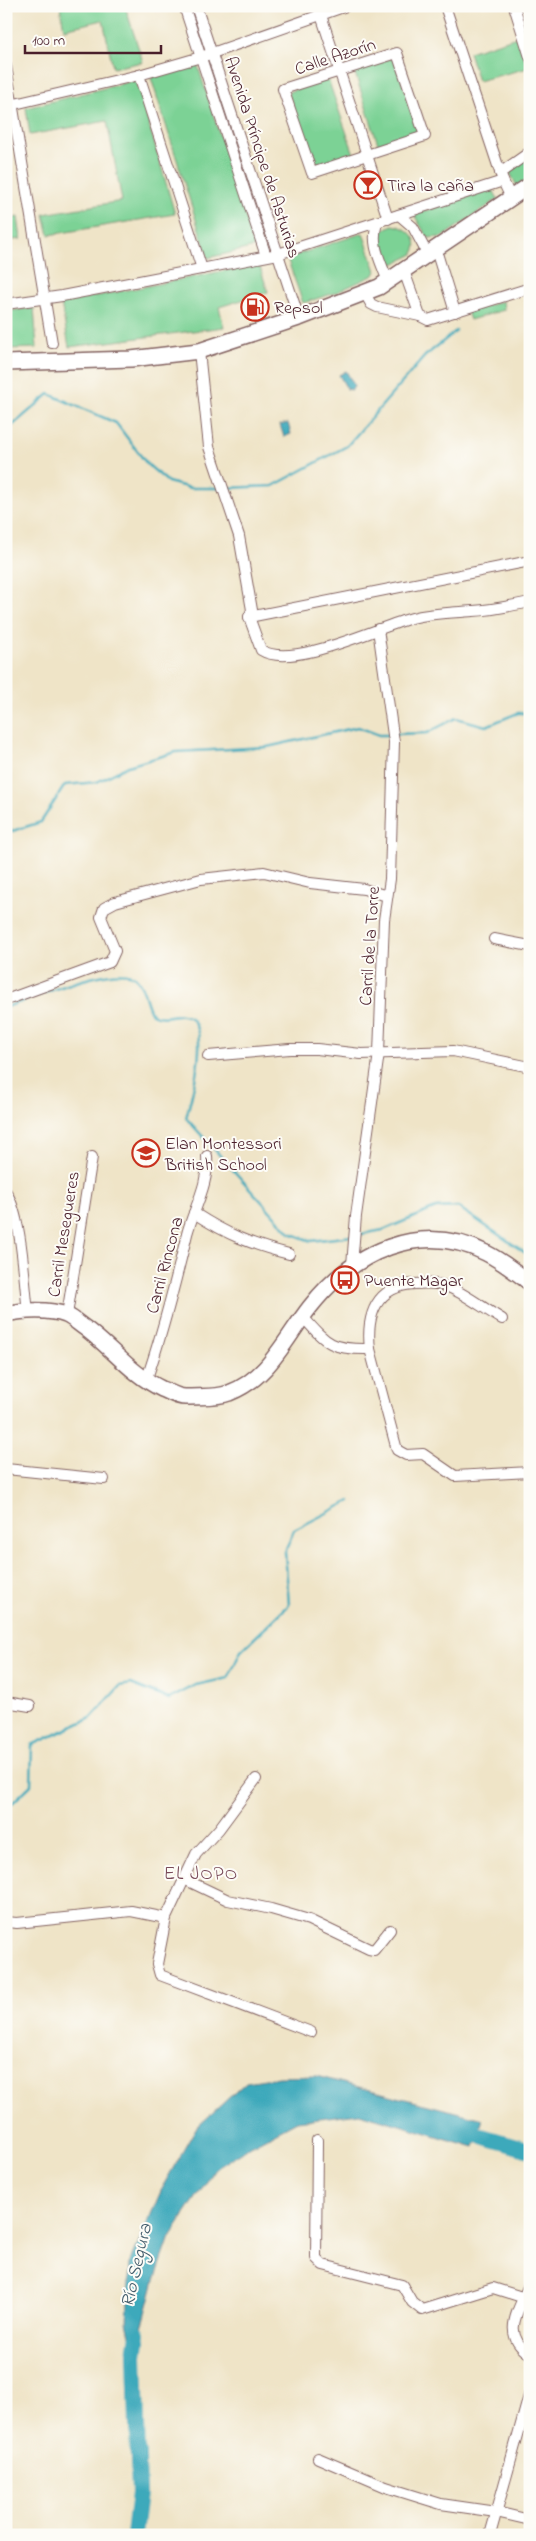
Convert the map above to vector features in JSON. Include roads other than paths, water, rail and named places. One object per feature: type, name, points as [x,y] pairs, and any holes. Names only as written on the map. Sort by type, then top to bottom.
[{"type":"main road","points":[[6,363],[131,359],[199,351],[299,318],[388,282],[530,185]]},
{"type":"main road","points":[[6,1314],[28,1312],[67,1315],[146,1381],[182,1397],[228,1394],[257,1376],[273,1362],[303,1317],[334,1280],[352,1265],[375,1252],[398,1243],[422,1239],[444,1240],[485,1252],[506,1264],[530,1283]]},
{"type":"street","name":"Avenida Príncipe de Asturias","points":[[184,6],[266,256]]},
{"type":"street","name":"Avenida Príncipe de Asturias","points":[[196,6],[299,318]]},
{"type":"street","points":[[10,106],[139,75],[201,57],[320,10],[346,6]]},
{"type":"street","points":[[445,6],[501,177],[511,198]]},
{"type":"street","points":[[514,6],[527,42],[530,57]]},
{"type":"street","points":[[320,10],[388,219]]},
{"type":"street","name":"Calle Azorín","points":[[397,53],[425,136],[312,173],[283,89],[340,71],[397,53]]},
{"type":"street","points":[[6,66],[10,106],[52,343]]},
{"type":"street","points":[[139,75],[202,269]]},
{"type":"street","points":[[6,304],[44,299],[278,254],[377,223],[501,177],[530,152]]},
{"type":"street","points":[[399,215],[413,227],[432,252],[455,312]]},
{"type":"street","points":[[377,223],[374,233],[375,248],[388,282]]},
{"type":"street","points":[[404,271],[420,316]]},
{"type":"street","points":[[364,292],[371,304],[377,307],[420,316],[428,320],[530,288]]},
{"type":"street","points":[[199,351],[210,447],[222,490],[239,536],[252,610],[249,617],[261,650],[274,656],[297,654],[327,647],[378,629],[424,616],[499,608],[530,602]]},
{"type":"street","points":[[249,617],[530,561]]},
{"type":"street","name":"Carril de la Torre","points":[[352,1265],[356,1216],[379,1053],[387,896],[390,878],[394,742],[378,629]]},
{"type":"street","points":[[6,1000],[110,962],[115,951],[101,917],[102,912],[108,905],[133,898],[201,880],[264,872],[319,884],[364,889],[387,896]]},
{"type":"street","points":[[494,939],[530,946]]},
{"type":"street","points":[[208,1056],[290,1049],[317,1049],[361,1054],[453,1051],[530,1067]]},
{"type":"street","name":"Carril Rincona","points":[[146,1381],[169,1312],[188,1231],[202,1194],[207,1156]]},
{"type":"street","name":"Carril Mesegueres","points":[[67,1315],[92,1157]]},
{"type":"street","points":[[6,1192],[10,1198],[17,1227],[28,1312]]},
{"type":"street","points":[[194,1213],[226,1234],[252,1244],[289,1254]]},
{"type":"street","points":[[502,1319],[446,1286],[426,1283],[397,1287],[384,1295],[376,1304],[368,1331],[370,1349],[398,1450],[406,1455],[424,1454],[455,1476],[530,1472]]},
{"type":"street","points":[[303,1317],[324,1341],[333,1346],[370,1349]]},
{"type":"street","points":[[6,1469],[104,1479]]},
{"type":"street","points":[[6,1702],[30,1706]]},
{"type":"street","points":[[256,1779],[219,1829],[196,1854],[166,1918],[157,1964],[160,1975],[311,2032]]},
{"type":"street","points":[[184,1879],[228,1900],[271,1908],[310,1920],[369,1949],[374,1950],[390,1930]]},
{"type":"street","points":[[6,1922],[17,1923],[131,1911],[166,1918]]},
{"type":"street","points":[[317,2140],[316,2258],[323,2265],[402,2284],[412,2302],[422,2310],[493,2288],[525,2298]]},
{"type":"street","points":[[530,2282],[525,2298],[515,2315],[513,2334],[520,2348],[530,2354]]},
{"type":"street","points":[[490,2535],[530,2392]]},
{"type":"street","points":[[318,2458],[386,2487],[441,2504],[496,2512],[530,2520]]},
{"type":"water","points":[[346,371],[354,385],[352,390],[347,389],[339,375]]},
{"type":"water","points":[[288,423],[291,434],[284,437],[280,425]]},
{"type":"water","points":[[316,2076],[483,2119],[474,2147],[359,2113],[297,2121],[254,2144],[216,2168],[170,2237],[154,2283],[135,2355],[127,2322],[130,2263],[164,2184],[196,2128],[246,2082],[278,2077]]},
{"type":"waterway","points":[[225,488],[273,486],[347,446],[425,356],[456,331]]},
{"type":"waterway","points":[[6,431],[49,394],[116,423],[147,464],[168,482],[190,488],[220,488]]},
{"type":"waterway","points":[[396,734],[427,733],[456,718],[486,726],[518,713],[530,713]]},
{"type":"waterway","points":[[6,833],[41,822],[65,785],[97,782],[128,766],[176,752],[267,747],[358,727],[379,735],[391,735]]},
{"type":"waterway","points":[[6,1007],[93,977],[126,974],[136,978],[152,1014],[162,1017],[185,1015],[195,1025],[199,1036],[198,1065],[186,1118],[290,1233],[311,1241],[352,1236]]},
{"type":"waterway","points":[[357,1235],[383,1230],[436,1208],[458,1207],[530,1256]]},
{"type":"waterway","points":[[6,1809],[31,1785],[32,1745],[91,1718],[120,1686],[131,1684],[169,1699],[196,1685],[228,1678],[241,1651],[289,1605],[285,1552],[294,1530],[350,1501]]},
{"type":"waterway","name":"Río Segura","points":[[457,2129],[530,2150]]},
{"type":"waterway","name":"Río Segura","points":[[134,2535],[139,2493],[135,2355],[138,2334]]},
{"type":"place","name":"Tira la caña","points":[[368,185]]},
{"type":"place","name":"Repsol","points":[[255,307]]},
{"type":"place","name":"Elan Montessori British School","points":[[146,1153]]},
{"type":"place","name":"Puente Magar","points":[[345,1280]]},
{"type":"district","name":"EL JOPO","points":[[201,1872]]}]
